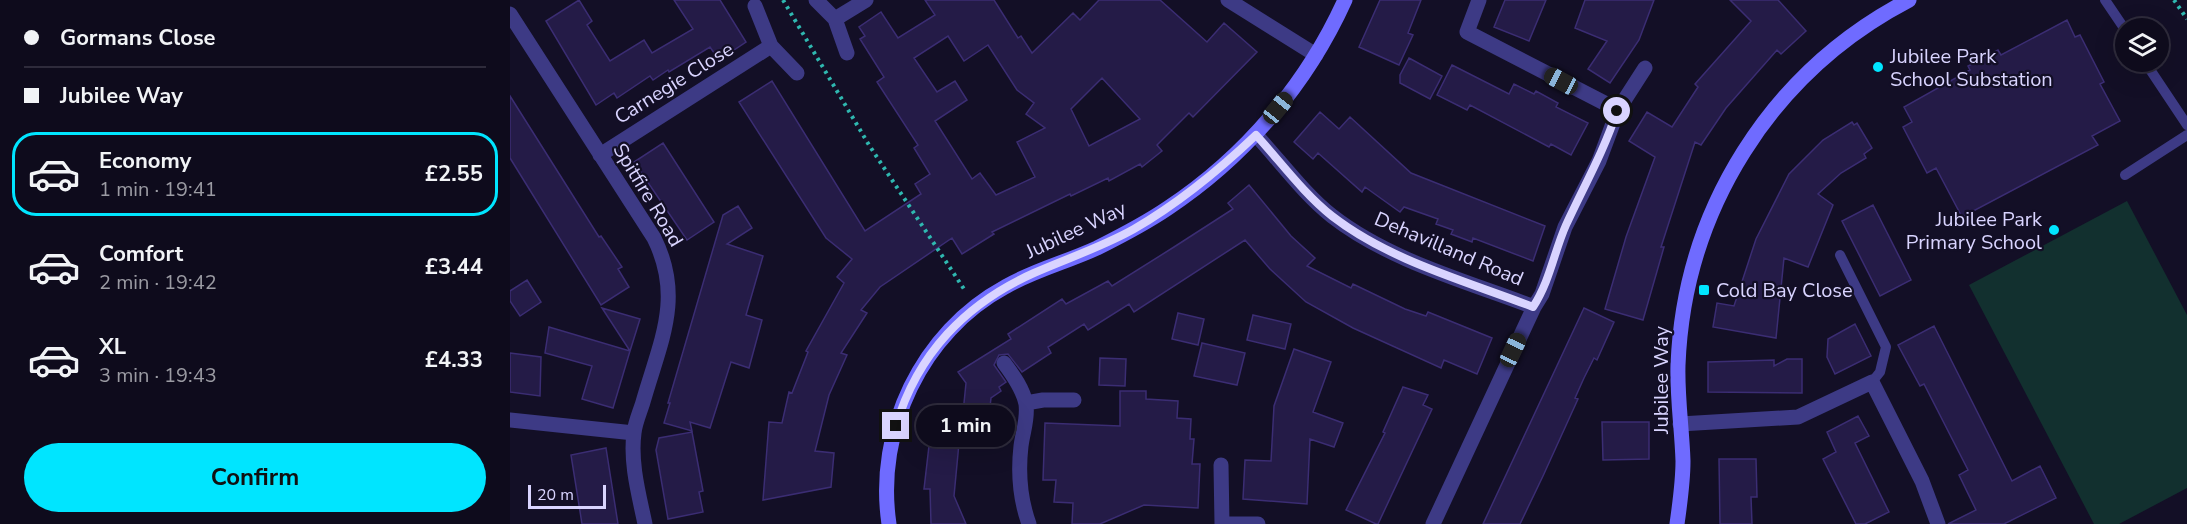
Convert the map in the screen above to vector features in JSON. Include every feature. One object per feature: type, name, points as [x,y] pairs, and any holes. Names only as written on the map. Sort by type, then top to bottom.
[{"type":"street","points":[[816,0],[835,19],[846,53]]},
{"type":"street","points":[[835,19],[866,0]]},
{"type":"street","points":[[1228,0],[1316,55]]},
{"type":"street","name":"Jubilee Way","points":[[890,524],[887,478],[891,443],[901,408],[915,377],[934,348],[955,323],[975,306],[1005,287],[1096,249],[1168,208],[1199,186],[1256,135],[1316,55],[1345,0]]},
{"type":"street","points":[[1479,0],[1467,32],[1617,111]]},
{"type":"street","name":"Jubilee Way","points":[[1677,524],[1683,461],[1678,367],[1686,295],[1706,224],[1725,182],[1758,128],[1806,73],[1863,26],[1909,0]]},
{"type":"street","points":[[755,6],[771,46],[797,73]]},
{"type":"street","name":"Spitfire Road","points":[[510,14],[654,238],[664,260],[670,286],[668,313],[634,433],[634,462],[645,524]]},
{"type":"street","name":"Carnegie Close","points":[[600,154],[771,46]]},
{"type":"street","points":[[1533,307],[1547,279],[1565,227],[1599,161],[1617,111],[1645,68]]},
{"type":"street","name":"Dehavilland Road","points":[[1256,135],[1330,214],[1353,230],[1401,256],[1533,307],[1433,524]]},
{"type":"street","points":[[1004,363],[1018,383],[1026,403],[1026,424],[1020,468],[1021,491],[1029,524]]},
{"type":"street","points":[[1680,424],[1798,417],[1872,382],[1922,481],[1938,524]]},
{"type":"street","points":[[1026,403],[1043,400],[1074,400]]},
{"type":"street","points":[[510,420],[634,433]]},
{"type":"street","points":[[1221,465],[1224,524],[1258,524]]},
{"type":"lane","points":[[2105,0],[2117,18]]},
{"type":"lane","points":[[2152,72],[2187,125]]},
{"type":"lane","points":[[2125,175],[2187,135]]},
{"type":"lane","points":[[1840,255],[1886,346],[1880,372],[1872,382]]},
{"type":"path","points":[[783,0],[809,40],[869,146],[975,306]]},
{"type":"path","points":[[2174,0],[2187,19]]},
{"type":"green space","points":[[2127,201],[2187,315],[2187,488],[2119,524],[2094,524],[1969,285]]},
{"type":"building","points":[[579,0],[592,21],[587,25],[610,61],[644,40],[652,53],[693,29],[674,0],[720,0],[746,42],[719,60],[710,47],[669,72],[668,70],[653,80],[650,76],[617,98],[614,93],[596,105],[546,21]]},
{"type":"building","points":[[925,0],[994,0],[1018,38],[1021,36],[1032,53],[1073,13],[1080,20],[1099,0],[1160,0],[1207,42],[1224,23],[1257,52],[1193,117],[1189,113],[1157,145],[1162,151],[1142,167],[1140,164],[1109,181],[1108,178],[1071,196],[1070,194],[992,232],[994,234],[962,254],[952,238],[880,287],[861,310],[867,313],[841,353],[847,355],[829,395],[815,451],[834,453],[831,487],[763,500],[769,422],[782,423],[789,392],[792,393],[808,352],[806,351],[844,283],[837,277],[852,259],[826,238],[739,102],[772,81],[865,231],[921,194],[915,184],[930,174],[914,148],[918,145],[877,82],[884,77],[860,39],[865,36],[859,27],[881,12],[898,38],[935,15]],"holes":[[[948,36],[964,61],[988,45],[1017,90],[1034,103],[1026,114],[1045,128],[1017,142],[1035,177],[996,195],[980,173],[972,179],[935,121],[967,100],[955,81],[937,92],[914,58]],[[1102,78],[1140,119],[1089,146],[1071,109]]]},
{"type":"building","points":[[1380,0],[1421,0],[1408,33],[1413,35],[1399,65],[1359,47]]},
{"type":"building","points":[[1505,0],[1546,0],[1529,41],[1494,27]]},
{"type":"building","points":[[1585,0],[1654,0],[1639,40],[1610,83],[1588,69],[1607,41],[1575,28]]},
{"type":"building","points":[[1730,0],[1778,0],[1806,31],[1781,54],[1777,50],[1726,108],[1701,145],[1695,142],[1661,247],[1664,247],[1643,320],[1605,309],[1626,237],[1655,157],[1629,141],[1647,112],[1672,127],[1698,87],[1695,84],[1751,21]]},
{"type":"building","points":[[2067,20],[2075,37],[2080,35],[2104,82],[2100,84],[2120,121],[2092,136],[2098,145],[1962,217],[1936,168],[1927,173],[1903,127],[1912,122],[1904,107],[1970,70],[1968,66],[1998,50],[2001,55]]},
{"type":"building","points":[[1409,58],[1442,76],[1430,99],[1400,83],[1400,75]]},
{"type":"building","points":[[1452,65],[1509,94],[1514,84],[1534,94],[1536,91],[1558,103],[1556,107],[1588,123],[1571,155],[1551,144],[1549,147],[1470,105],[1467,110],[1437,95]]},
{"type":"building","points":[[510,96],[599,237],[601,236],[622,267],[618,269],[629,287],[601,305],[510,158]]},
{"type":"building","points":[[1320,112],[1339,129],[1350,117],[1411,173],[1545,226],[1533,261],[1473,238],[1472,242],[1451,234],[1453,230],[1436,224],[1438,219],[1404,207],[1400,212],[1365,187],[1362,192],[1318,153],[1313,159],[1294,142]]},
{"type":"building","points":[[1852,122],[1854,125],[1857,123],[1872,148],[1864,154],[1866,158],[1841,173],[1818,194],[1833,205],[1808,267],[1784,258],[1776,338],[1713,327],[1717,303],[1734,306],[1756,239],[1789,174],[1823,140]]},
{"type":"building","points":[[663,143],[714,222],[687,240],[634,162]]},
{"type":"building","points":[[1249,185],[1291,236],[1315,258],[1307,266],[1351,288],[1353,284],[1405,309],[1426,316],[1428,312],[1492,338],[1477,374],[1444,360],[1441,368],[1353,328],[1306,302],[1270,269],[1245,240],[1134,312],[1129,304],[1088,330],[1084,324],[1048,347],[1051,353],[1022,372],[1008,354],[999,355],[994,365],[1006,382],[999,387],[1001,391],[991,398],[988,425],[962,423],[966,383],[958,372],[1011,339],[1008,334],[1062,299],[1066,304],[1108,281],[1112,286],[1174,247],[1233,209],[1228,203]]},
{"type":"building","points":[[1873,205],[1911,280],[1880,296],[1842,221]]},
{"type":"building","points":[[738,206],[752,228],[727,244],[763,256],[746,315],[762,320],[749,368],[731,362],[710,428],[690,422],[692,431],[664,423],[670,403],[668,403],[723,215]]},
{"type":"building","points":[[527,280],[541,302],[520,316],[510,301],[510,291]]},
{"type":"building","points":[[602,308],[640,319],[630,351]]},
{"type":"building","points":[[1584,308],[1614,322],[1597,360],[1594,358],[1584,378],[1575,398],[1578,399],[1543,476],[1520,524],[1483,524]]},
{"type":"building","points":[[1178,313],[1204,319],[1198,345],[1172,339]]},
{"type":"building","points":[[1253,315],[1291,324],[1285,349],[1247,340]]},
{"type":"building","points":[[1855,324],[1871,356],[1835,374],[1827,357],[1828,339]]},
{"type":"building","points":[[1934,326],[2012,481],[2040,466],[2056,498],[2004,524],[1948,524],[1976,510],[1959,475],[1968,470],[1924,384],[1920,386],[1898,345]]},
{"type":"building","points":[[549,327],[630,351],[613,408],[582,399],[592,366],[545,353]]},
{"type":"building","points":[[1202,343],[1245,353],[1237,385],[1194,376]]},
{"type":"building","points":[[1294,349],[1331,362],[1313,412],[1343,423],[1334,447],[1310,439],[1307,504],[1243,499],[1245,460],[1271,461],[1274,406]]},
{"type":"building","points":[[510,353],[541,357],[540,396],[510,392]]},
{"type":"building","points":[[1100,358],[1126,359],[1125,386],[1099,385]]},
{"type":"building","points":[[1787,359],[1802,359],[1802,393],[1708,392],[1708,362],[1774,360],[1774,366]]},
{"type":"building","points":[[1403,387],[1428,395],[1423,405],[1432,409],[1376,524],[1346,510],[1385,433],[1383,432]]},
{"type":"building","points":[[1120,391],[1146,391],[1146,399],[1178,401],[1177,418],[1191,419],[1190,439],[1194,439],[1192,464],[1200,464],[1198,508],[1144,505],[1100,524],[1072,524],[1073,503],[1054,502],[1056,480],[1043,480],[1045,423],[1120,426]]},
{"type":"building","points":[[1858,416],[1869,436],[1855,443],[1889,512],[1865,524],[1856,524],[1823,459],[1836,452],[1827,432]]},
{"type":"building","points":[[932,420],[961,422],[954,496],[966,524],[931,524],[930,489],[924,489]]},
{"type":"building","points":[[1602,422],[1649,422],[1649,459],[1603,460]]},
{"type":"building","points":[[692,432],[703,491],[699,492],[703,512],[668,519],[656,450],[659,438]]},
{"type":"building","points":[[606,448],[618,524],[582,524],[571,455]]},
{"type":"building","points":[[1719,459],[1756,459],[1757,497],[1751,497],[1752,524],[1720,524]]},
{"type":"place","name":"Jubilee Park School Substation","points":[[1878,67]]},
{"type":"place","name":"Jubilee Park Primary School","points":[[2054,230]]},
{"type":"place","name":"Cold Bay Close","points":[[1704,290]]},
{"type":"route","points":[[896,426],[901,408],[915,377],[934,348],[955,323],[975,306],[1035,272],[1096,249],[1134,229],[1199,186],[1256,135],[1330,214],[1353,230],[1401,256],[1533,307],[1542,294],[1565,227],[1599,161],[1617,111]]}]
